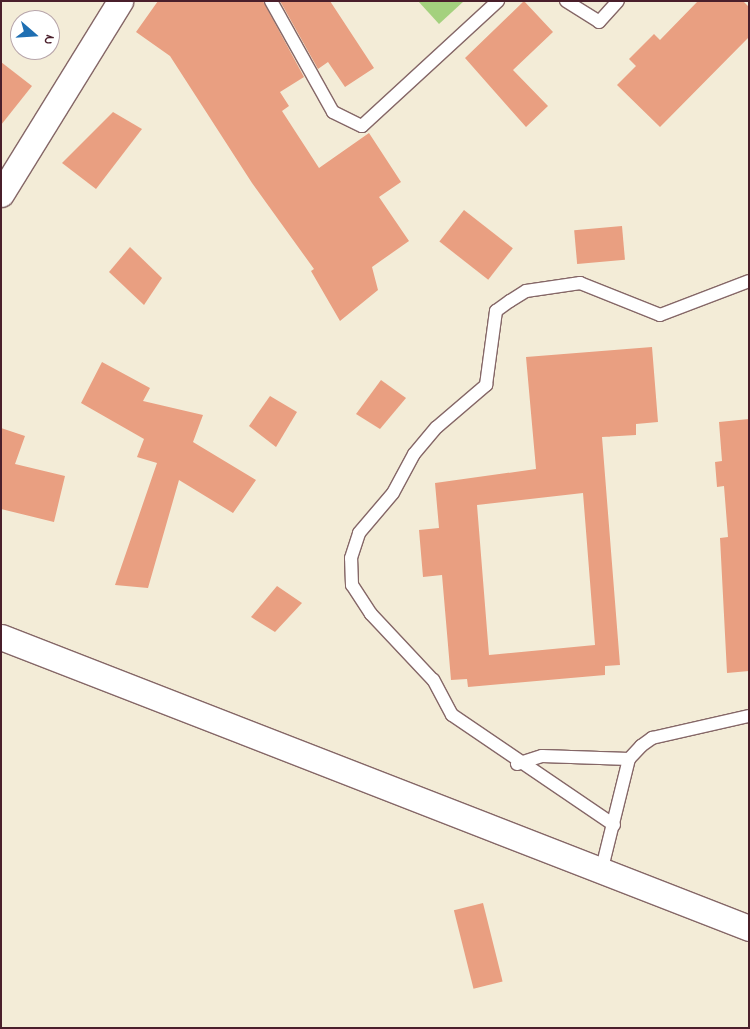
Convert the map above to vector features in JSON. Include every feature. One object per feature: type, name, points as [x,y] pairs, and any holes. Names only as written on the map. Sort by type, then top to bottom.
[{"type":"street","points":[[1,194],[115,3]]},
{"type":"street","points":[[1,637],[749,928]]},
{"type":"lane","points":[[271,1],[333,112],[362,126],[498,1]]},
{"type":"lane","points":[[566,1],[600,22],[618,1]]},
{"type":"lane","points":[[614,825],[518,764],[452,715],[433,680],[371,614],[352,585],[351,558],[359,533],[393,492],[414,454],[437,427],[486,385],[496,312],[526,290],[580,283],[660,315],[749,281]]},
{"type":"lane","points":[[601,872],[629,759],[652,738],[749,716]]},
{"type":"lane","points":[[518,764],[542,756],[629,759]]},
{"type":"green space","points":[[418,1],[464,1],[439,24]]},
{"type":"building","points":[[158,1],[263,1],[304,77],[280,92],[289,106],[282,111],[319,168],[369,133],[401,182],[379,197],[409,241],[372,267],[378,290],[340,321],[311,271],[314,269],[252,183],[170,56],[136,32]]},
{"type":"building","points":[[280,1],[330,1],[374,68],[345,87],[328,62],[318,69]]},
{"type":"building","points":[[524,1],[553,32],[513,70],[548,106],[526,127],[465,58]]},
{"type":"building","points":[[698,1],[743,1],[749,7],[749,37],[660,127],[617,85],[636,66],[629,59],[654,34],[660,40]]},
{"type":"building","points":[[1,62],[32,86],[1,125]]},
{"type":"building","points":[[113,112],[142,129],[96,189],[62,163]]},
{"type":"building","points":[[464,210],[513,248],[488,280],[439,242]]},
{"type":"building","points":[[622,226],[625,260],[577,264],[574,230]]},
{"type":"building","points":[[130,247],[162,278],[144,305],[109,272]]},
{"type":"building","points":[[652,347],[658,422],[636,424],[636,435],[602,437],[620,665],[605,666],[605,675],[468,687],[467,679],[451,680],[442,575],[423,577],[419,530],[439,528],[435,483],[536,469],[526,357]],"holes":[[[583,493],[595,645],[489,655],[477,505]]]},
{"type":"building","points":[[102,362],[150,388],[143,401],[203,415],[193,442],[256,480],[233,513],[179,480],[148,588],[115,585],[157,463],[137,457],[144,439],[81,403]]},
{"type":"building","points":[[381,380],[406,398],[380,429],[356,414]]},
{"type":"building","points":[[270,396],[297,412],[276,447],[249,426]]},
{"type":"building","points":[[749,419],[749,671],[727,673],[720,538],[728,537],[724,486],[717,487],[715,462],[722,461],[719,422]]},
{"type":"building","points":[[1,428],[25,436],[15,464],[65,476],[54,522],[1,509]]},
{"type":"building","points":[[277,586],[302,603],[275,632],[251,617]]},
{"type":"building","points":[[483,903],[503,982],[473,989],[454,910]]}]
